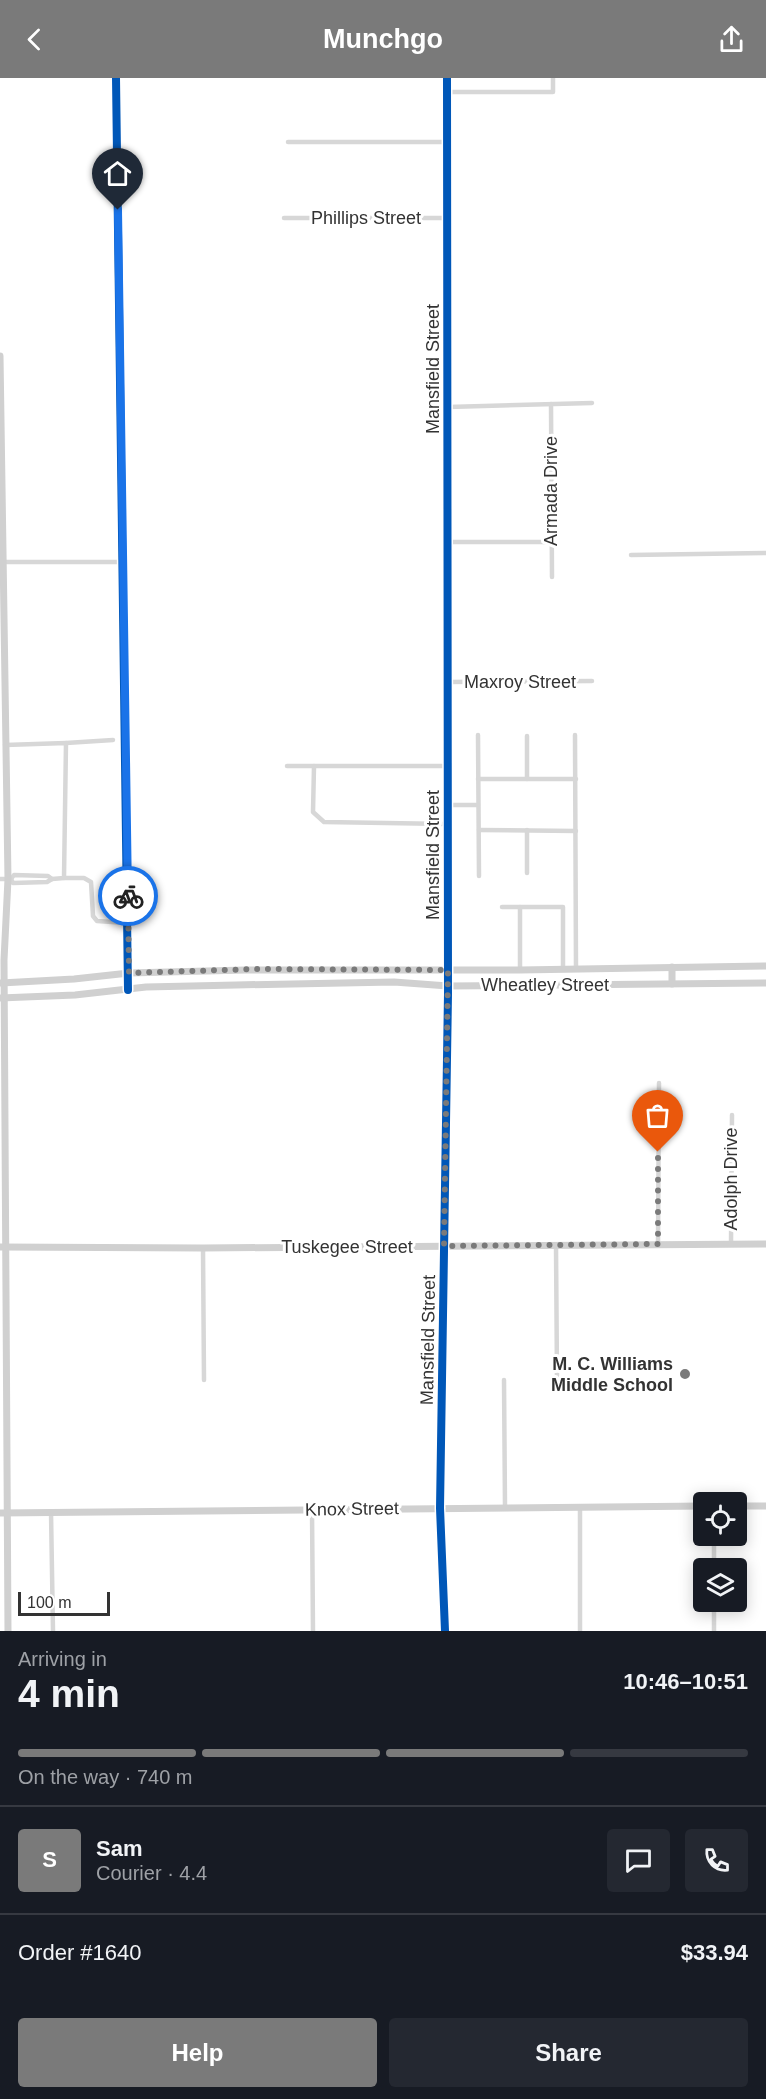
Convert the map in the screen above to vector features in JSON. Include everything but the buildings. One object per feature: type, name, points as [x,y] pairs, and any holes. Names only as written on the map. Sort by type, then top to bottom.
[{"type":"street","points":[[116,78],[128,990]]},
{"type":"street","name":"Mansfield Street","points":[[445,1631],[440,1508],[448,986],[447,78]]},
{"type":"street","points":[[447,92],[553,92],[553,78]]},
{"type":"street","points":[[288,142],[447,142]]},
{"type":"street","name":"Phillips Street","points":[[284,218],[447,218]]},
{"type":"street","points":[[0,356],[6,879],[2,983],[3,1512],[8,1631]]},
{"type":"street","points":[[448,407],[592,403]]},
{"type":"street","name":"Armada Drive","points":[[551,404],[552,577]]},
{"type":"street","points":[[448,542],[551,542]]},
{"type":"street","points":[[631,555],[766,553]]},
{"type":"street","points":[[1,562],[122,562]]},
{"type":"street","name":"Maxroy Street","points":[[447,682],[592,681]]},
{"type":"street","points":[[478,735],[479,876]]},
{"type":"street","points":[[576,735],[576,969]]},
{"type":"street","points":[[527,736],[527,779]]},
{"type":"street","points":[[5,745],[113,740]]},
{"type":"street","points":[[64,878],[66,743]]},
{"type":"street","points":[[287,765],[447,765]]},
{"type":"street","points":[[314,765],[313,812],[324,822],[447,824]]},
{"type":"street","points":[[478,779],[576,779]]},
{"type":"street","points":[[447,805],[478,805]]},
{"type":"street","points":[[478,830],[576,831]]},
{"type":"street","points":[[527,830],[527,873]]},
{"type":"street","points":[[6,879],[13,883],[84,878],[91,882],[93,916],[97,921],[128,923]]},
{"type":"street","points":[[502,907],[563,907],[563,985]]},
{"type":"street","points":[[520,907],[520,970]]},
{"type":"street","name":"Wheatley Street","points":[[2,983],[129,973],[235,970],[520,970],[766,966]]},
{"type":"street","points":[[672,967],[672,984]]},
{"type":"street","points":[[341,969],[342,984]]},
{"type":"street","points":[[235,970],[236,985]]},
{"type":"street","name":"Wheatley Street","points":[[2,998],[146,987],[236,985],[394,982],[448,986],[766,983]]},
{"type":"street","points":[[658,1244],[659,1083]]},
{"type":"street","name":"Adolph Drive","points":[[731,1244],[732,1115]]},
{"type":"street","name":"Tuskegee Street","points":[[2,1247],[766,1244]]},
{"type":"street","points":[[556,1246],[557,1378]]},
{"type":"street","points":[[203,1248],[204,1380]]},
{"type":"street","points":[[504,1380],[505,1507]]},
{"type":"street","name":"Knox Street","points":[[3,1512],[693,1506]]},
{"type":"street","points":[[747,1506],[766,1506]]},
{"type":"street","points":[[580,1507],[580,1631]]},
{"type":"street","points":[[312,1510],[313,1631]]},
{"type":"street","points":[[51,1512],[53,1631]]},
{"type":"street","points":[[714,1612],[714,1631]]},
{"type":"cycle path","points":[[116,78],[128,990]]},
{"type":"cycle path","points":[[445,1631],[440,1508],[448,994],[447,78]]},
{"type":"way so far","points":[[128,896],[129,973],[257,969],[448,970],[444,1246],[658,1244],[658,1152]]},
{"type":"place","name":"M. C. Williams Middle School","points":[[685,1374]]},
{"type":"route","points":[[118,210],[128,896]]}]
